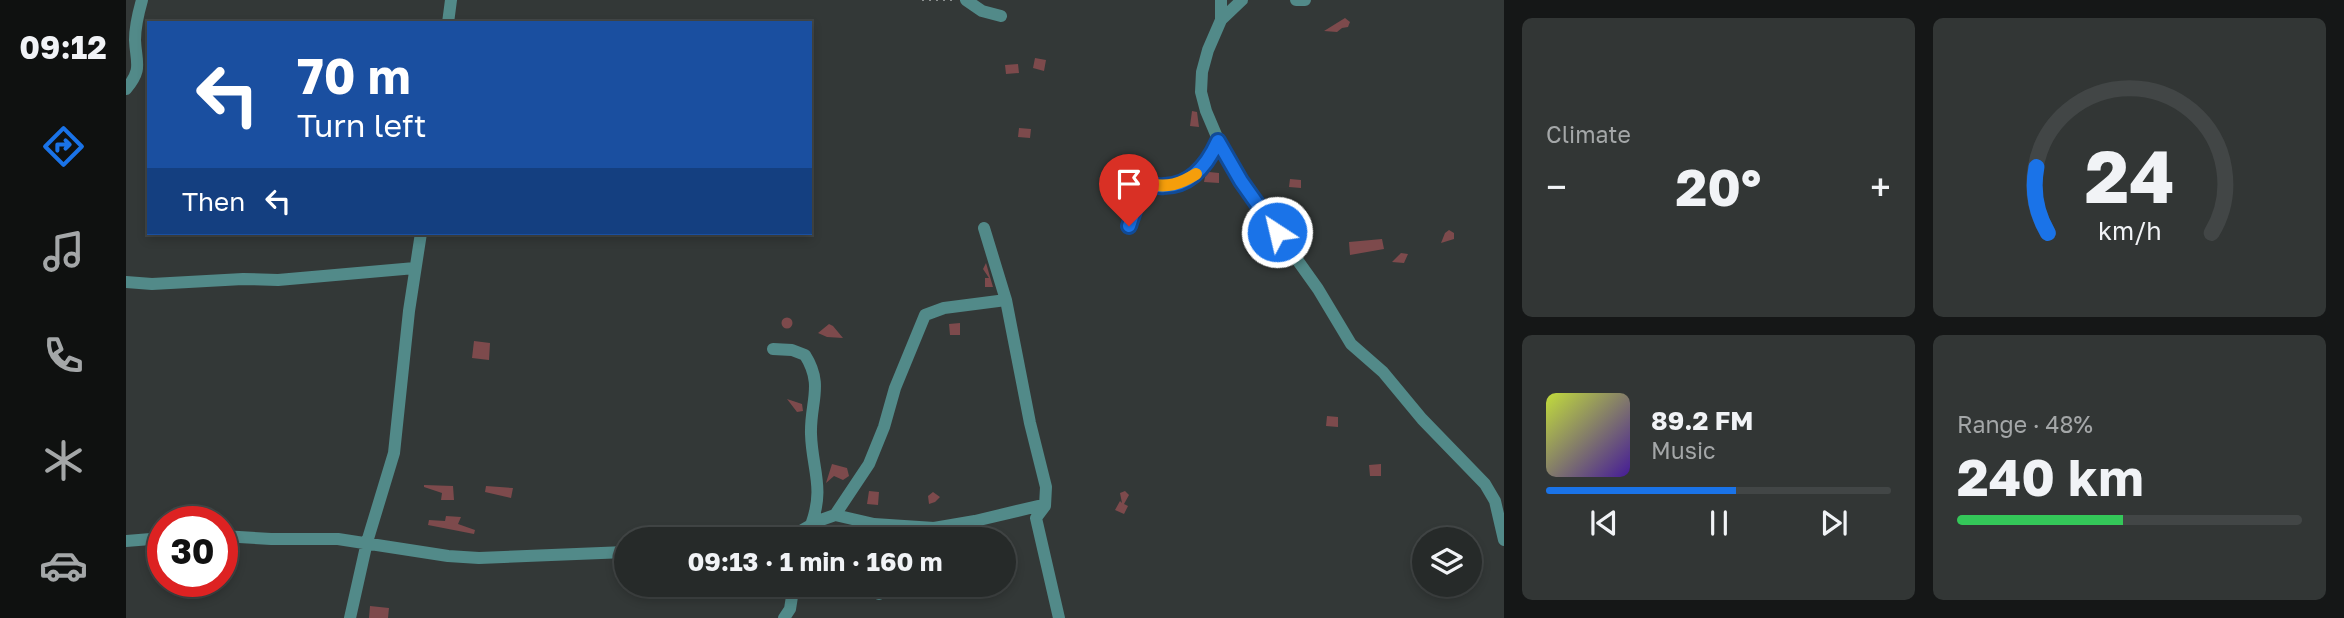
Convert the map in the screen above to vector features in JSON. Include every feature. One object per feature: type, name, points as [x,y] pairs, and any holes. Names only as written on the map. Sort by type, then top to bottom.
[{"type":"street","points":[[126,89],[138,67],[136,30],[142,0]]},
{"type":"street","points":[[448,21],[451,0]]},
{"type":"street","points":[[966,0],[982,11],[1001,16]]},
{"type":"street","points":[[1221,0],[1221,20]]},
{"type":"street","points":[[1242,0],[1221,20],[1208,50],[1202,82],[1206,111],[1218,141],[1241,181],[1318,289],[1351,344],[1382,372],[1422,419],[1485,484],[1495,501],[1504,540]]},
{"type":"street","points":[[1296,0],[1305,0]]},
{"type":"street","points":[[1129,226],[1142,187],[1150,184],[1166,187],[1186,180],[1207,164],[1218,141]]},
{"type":"street","points":[[985,228],[1006,300],[1030,423],[1046,487],[1045,506],[1036,517],[1059,618]]},
{"type":"street","points":[[350,618],[367,542],[394,453],[421,235]]},
{"type":"street","points":[[126,282],[152,284],[243,279],[278,280],[415,268]]},
{"type":"street","points":[[808,527],[835,515],[869,464],[884,427],[895,388],[925,315],[944,308],[1006,300]]},
{"type":"street","points":[[774,349],[792,350],[805,355],[816,378],[817,392],[811,435],[818,494],[811,525]]},
{"type":"street","points":[[835,515],[874,524],[933,528],[975,522],[1045,506]]},
{"type":"street","points":[[238,537],[338,539],[448,556],[479,558],[614,552]]},
{"type":"street","points":[[126,541],[147,539]]},
{"type":"street","points":[[784,618],[790,609],[792,597]]},
{"type":"path","points":[[922,0],[959,0]]},
{"type":"building","points":[[1345,18],[1350,22],[1348,27],[1337,32],[1324,31]]},
{"type":"building","points":[[1035,58],[1046,60],[1044,71],[1033,68]]},
{"type":"building","points":[[1018,64],[1019,73],[1006,74],[1005,65]]},
{"type":"building","points":[[1192,111],[1197,112],[1199,127],[1190,126]]},
{"type":"building","points":[[1019,128],[1031,129],[1030,138],[1018,137]]},
{"type":"building","points":[[1209,172],[1219,173],[1219,183],[1204,182]]},
{"type":"building","points":[[1290,179],[1301,180],[1301,188],[1289,187]]},
{"type":"building","points":[[1449,230],[1454,233],[1454,239],[1441,243],[1445,233]]},
{"type":"building","points":[[1382,239],[1384,249],[1350,255],[1349,242]]},
{"type":"building","points":[[1401,253],[1408,254],[1404,263],[1392,262]]},
{"type":"building","points":[[986,263],[993,287],[985,287],[985,278],[989,278],[983,269]]},
{"type":"building","points":[[787,318],[791,319],[791,327],[787,328],[783,327],[782,323],[783,319]]},
{"type":"building","points":[[960,323],[960,335],[950,335],[949,324]]},
{"type":"building","points":[[829,324],[843,338],[827,337],[818,333]]},
{"type":"building","points":[[474,341],[490,343],[489,360],[472,358]]},
{"type":"building","points":[[787,399],[802,404],[803,411],[797,412]]},
{"type":"building","points":[[1327,416],[1338,417],[1338,427],[1326,426]]},
{"type":"building","points":[[832,464],[847,468],[849,476],[843,480],[834,476],[826,483]]},
{"type":"building","points":[[1381,464],[1381,476],[1370,476],[1369,465]]},
{"type":"building","points":[[424,485],[453,486],[454,500],[441,500],[442,493]]},
{"type":"building","points":[[486,486],[513,488],[511,498],[485,492]]},
{"type":"building","points":[[869,491],[879,492],[878,505],[867,504]]},
{"type":"building","points":[[1125,491],[1129,495],[1124,504],[1128,506],[1124,514],[1115,510],[1120,501],[1122,503],[1120,493]]},
{"type":"building","points":[[933,492],[940,497],[929,504],[928,496]]},
{"type":"building","points":[[446,516],[461,517],[458,524],[475,530],[474,534],[428,525],[429,520],[445,521]]},
{"type":"building","points":[[370,606],[389,608],[388,618],[369,618]]},
{"type":"slow traffic","points":[[1149,184],[1166,187],[1176,185],[1196,174]]},
{"type":"route","points":[[1129,226],[1142,187],[1150,184],[1166,187],[1176,185],[1198,173],[1207,164],[1218,141],[1241,181],[1277,232]]}]
